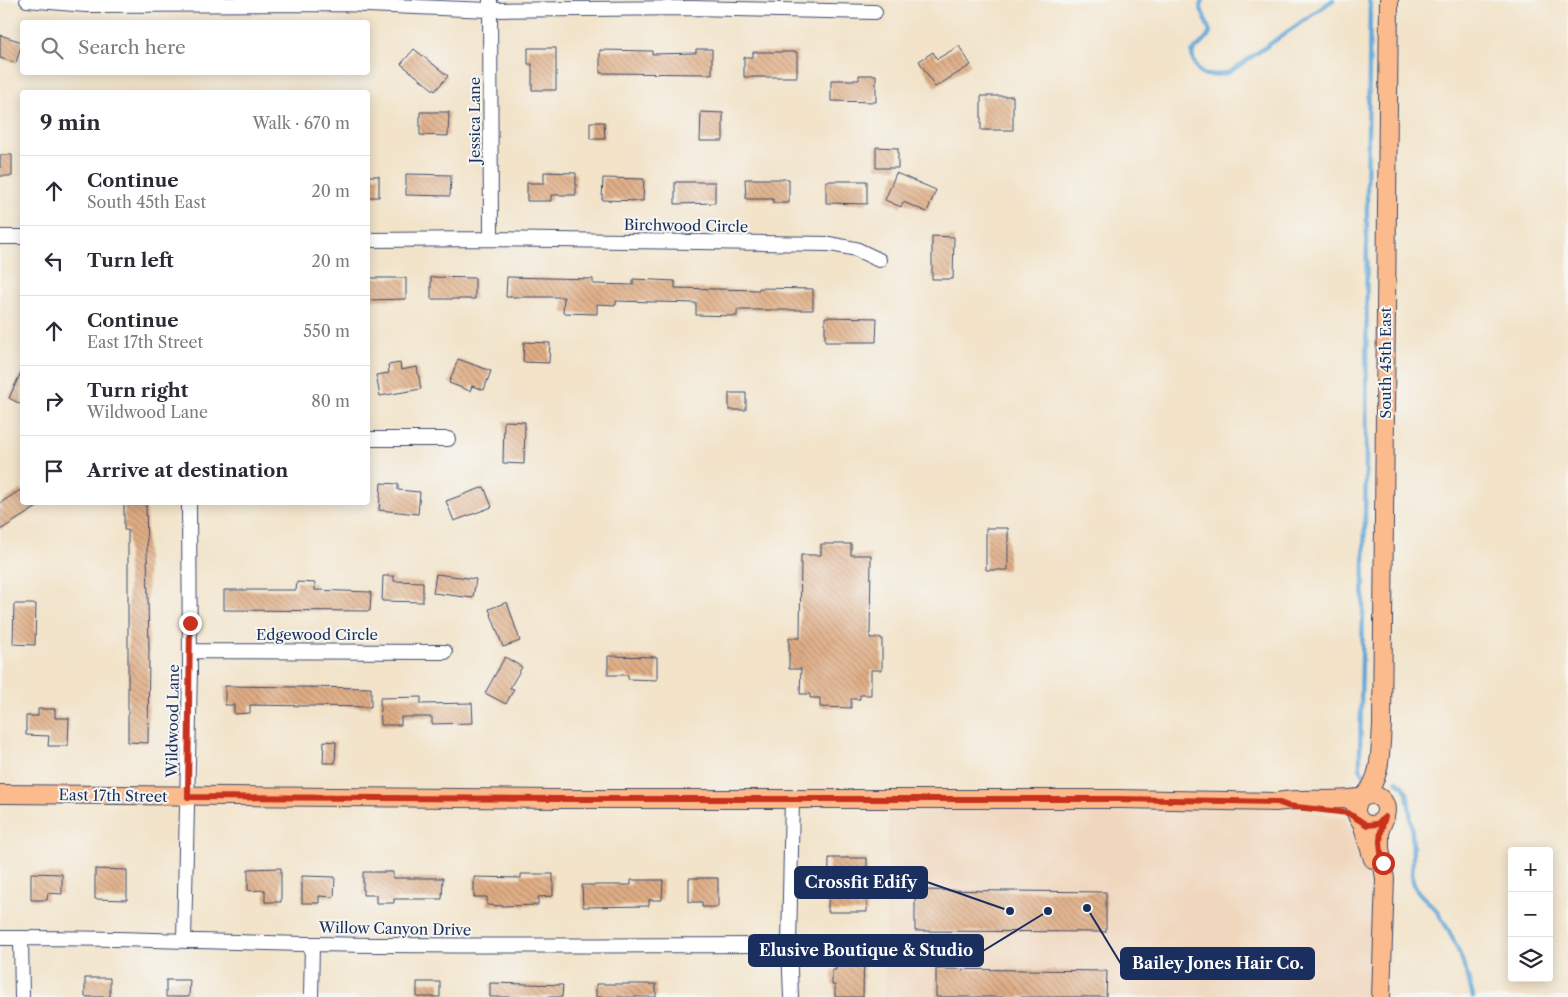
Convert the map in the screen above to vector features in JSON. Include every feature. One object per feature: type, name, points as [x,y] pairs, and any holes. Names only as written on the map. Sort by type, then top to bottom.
[{"type":"main road","name":"South 45th East","points":[[1363,797],[1375,782],[1379,764],[1382,726],[1389,0]]},
{"type":"main road","name":"South 45th East","points":[[1381,997],[1381,946],[1385,879],[1380,848],[1380,829],[1385,810],[1387,757],[1382,726]]},
{"type":"main road","name":"East 17th Street","points":[[0,794],[188,797],[1118,799],[1277,802],[1294,799],[1342,800],[1363,797]]},
{"type":"main road","points":[[1373,795],[1382,799],[1385,810],[1382,821],[1372,826],[1360,821],[1355,809],[1363,797],[1373,795]]},
{"type":"main road","name":"East 17th Street","points":[[1277,802],[1288,806],[1348,813],[1360,821]]},
{"type":"main road","name":"South 45th East","points":[[1360,821],[1372,853],[1376,878],[1381,946]]},
{"type":"street","points":[[27,0],[86,6],[489,5],[875,12]]},
{"type":"street","name":"Jessica Lane","points":[[489,5],[490,239]]},
{"type":"street","points":[[0,237],[20,237]]},
{"type":"street","points":[[370,240],[490,239]]},
{"type":"street","name":"Birchwood Circle","points":[[490,239],[830,244],[856,249],[879,260]]},
{"type":"street","points":[[370,439],[448,439]]},
{"type":"street","name":"Wildwood Lane","points":[[184,940],[190,651],[189,505]]},
{"type":"street","name":"Edgewood Circle","points":[[190,651],[445,652]]},
{"type":"street","points":[[791,997],[789,945],[792,799]]},
{"type":"street","name":"Willow Canyon Drive","points":[[0,938],[184,940],[312,944],[789,945]]},
{"type":"street","points":[[21,938],[22,997]]},
{"type":"street","points":[[311,997],[312,944]]},
{"type":"shaded area","points":[[888,799],[1277,802],[1345,819],[1362,843],[1382,925],[1381,997],[885,997]]},
{"type":"building","points":[[0,35],[20,41],[16,63],[0,58]]},
{"type":"building","points":[[959,46],[971,65],[935,87],[919,61],[933,52],[937,59]]},
{"type":"building","points":[[528,48],[556,48],[556,90],[532,90],[532,64],[528,64]]},
{"type":"building","points":[[414,49],[448,76],[435,91],[401,64]]},
{"type":"building","points":[[696,49],[712,49],[712,74],[600,73],[600,50],[652,51],[652,54],[696,53]]},
{"type":"building","points":[[753,52],[797,52],[797,77],[744,77],[744,57],[753,57]]},
{"type":"building","points":[[859,75],[876,75],[876,102],[831,101],[831,80],[859,80]]},
{"type":"building","points":[[981,96],[1013,96],[1013,130],[981,130]]},
{"type":"building","points":[[420,112],[449,112],[448,136],[420,135]]},
{"type":"building","points":[[701,112],[723,113],[723,141],[700,141]]},
{"type":"building","points":[[590,122],[604,122],[605,139],[590,139]]},
{"type":"building","points":[[876,147],[898,148],[898,168],[876,168]]},
{"type":"building","points":[[0,155],[12,155],[12,176],[0,176]]},
{"type":"building","points":[[544,172],[576,173],[576,195],[551,195],[551,201],[527,201],[527,183],[544,183]]},
{"type":"building","points":[[896,173],[936,190],[927,212],[903,202],[901,207],[885,200]]},
{"type":"building","points":[[406,174],[451,175],[450,196],[406,195]]},
{"type":"building","points":[[370,176],[379,176],[379,197],[370,197]]},
{"type":"building","points":[[603,178],[644,179],[643,201],[602,200]]},
{"type":"building","points":[[745,179],[789,179],[789,203],[773,203],[773,199],[746,199]]},
{"type":"building","points":[[826,181],[867,181],[867,204],[826,203]]},
{"type":"building","points":[[675,182],[715,182],[715,203],[675,204]]},
{"type":"building","points":[[932,236],[954,237],[953,279],[932,279]]},
{"type":"building","points":[[431,277],[475,278],[475,299],[431,299]]},
{"type":"building","points":[[507,277],[593,279],[593,284],[633,285],[633,279],[675,281],[675,288],[813,289],[813,310],[737,310],[737,316],[696,315],[696,303],[616,301],[616,305],[597,304],[597,314],[563,313],[564,297],[506,297]]},
{"type":"building","points":[[370,278],[406,278],[406,299],[370,300]]},
{"type":"building","points":[[825,317],[877,318],[876,342],[825,342]]},
{"type":"building","points":[[524,342],[550,343],[549,363],[523,362]]},
{"type":"building","points":[[458,359],[491,371],[484,390],[472,386],[470,391],[449,383]]},
{"type":"building","points":[[400,363],[401,370],[417,367],[421,389],[380,396],[376,375],[389,373],[388,365]]},
{"type":"building","points":[[20,374],[20,404],[9,398]]},
{"type":"building","points":[[729,393],[746,393],[746,410],[729,410]]},
{"type":"building","points":[[504,421],[525,422],[524,464],[503,463]]},
{"type":"building","points":[[381,483],[398,484],[398,490],[420,492],[418,514],[379,510]]},
{"type":"building","points":[[484,487],[492,507],[454,521],[446,501]]},
{"type":"building","points":[[20,490],[20,505],[40,505],[0,530],[0,503]]},
{"type":"building","points":[[124,505],[146,505],[149,649],[148,743],[128,742],[128,530],[124,530]]},
{"type":"building","points":[[986,528],[1008,528],[1008,570],[986,570]]},
{"type":"building","points":[[821,544],[851,544],[851,555],[871,555],[870,638],[882,638],[882,670],[871,670],[871,695],[860,695],[860,699],[851,699],[851,708],[820,707],[820,698],[810,698],[810,694],[800,694],[801,669],[789,669],[789,638],[800,638],[801,555],[821,555]]},
{"type":"building","points":[[436,574],[476,579],[473,598],[433,593]]},
{"type":"building","points":[[383,576],[394,576],[394,581],[423,582],[423,602],[382,601]]},
{"type":"building","points":[[297,582],[315,583],[315,590],[371,592],[370,611],[224,610],[224,590],[296,590]]},
{"type":"building","points":[[507,602],[520,641],[503,647],[489,609]]},
{"type":"building","points":[[14,604],[36,604],[35,645],[13,644]]},
{"type":"building","points":[[608,656],[657,657],[657,680],[628,679],[628,675],[608,675]]},
{"type":"building","points":[[505,657],[522,667],[510,688],[514,689],[506,704],[485,693]]},
{"type":"building","points":[[225,686],[371,688],[371,707],[250,705],[250,713],[234,714],[234,705],[225,705]]},
{"type":"building","points":[[421,697],[421,704],[472,703],[473,723],[432,724],[432,717],[401,717],[401,725],[381,725],[380,698]]},
{"type":"building","points":[[38,709],[55,709],[55,718],[69,718],[68,746],[48,746],[49,736],[26,735],[26,716],[38,716]]},
{"type":"building","points":[[324,741],[336,742],[335,763],[323,763]]},
{"type":"building","points":[[829,858],[867,858],[867,875],[872,875],[872,896],[867,896],[867,912],[828,912]]},
{"type":"building","points":[[281,868],[281,902],[265,902],[265,890],[248,891],[248,869]]},
{"type":"building","points":[[95,869],[127,870],[127,900],[95,899]]},
{"type":"building","points":[[363,872],[393,872],[393,878],[443,878],[442,899],[394,899],[394,903],[376,903],[376,895],[363,895]]},
{"type":"building","points":[[31,873],[62,874],[62,894],[48,893],[47,900],[31,900]]},
{"type":"building","points":[[521,874],[553,874],[553,896],[538,897],[538,905],[503,906],[487,905],[487,897],[474,897],[474,877],[521,878]]},
{"type":"building","points":[[302,876],[335,877],[334,897],[319,896],[319,903],[302,903]]},
{"type":"building","points":[[689,878],[718,878],[718,907],[702,907],[702,902],[689,902]]},
{"type":"building","points":[[631,880],[663,880],[662,900],[649,900],[649,906],[583,907],[582,885],[631,885]]},
{"type":"building","points":[[915,890],[1106,892],[1106,932],[915,931]]},
{"type":"building","points":[[837,941],[864,942],[863,997],[835,997],[835,985],[832,985],[832,970],[836,970]]},
{"type":"building","points":[[936,969],[1107,971],[1106,997],[936,997]]},
{"type":"building","points":[[85,978],[110,978],[110,997],[85,997]]},
{"type":"building","points":[[166,980],[190,980],[189,997],[166,997]]},
{"type":"building","points":[[417,982],[440,982],[440,997],[417,997]]},
{"type":"building","points":[[490,983],[563,985],[562,997],[490,997]]},
{"type":"building","points":[[596,984],[656,984],[656,997],[596,997]]},
{"type":"waterway","points":[[1203,0],[1200,6],[1210,32],[1192,53],[1197,68],[1204,75],[1230,72],[1333,0]]},
{"type":"waterway","points":[[1364,775],[1360,768],[1360,753],[1366,469],[1369,0]]},
{"type":"waterway","points":[[1397,781],[1407,793],[1411,818],[1412,874],[1415,887],[1436,909],[1450,932],[1467,975],[1473,997]]},
{"type":"place","name":"Bailey Jones Hair Co.","points":[[1087,908]]},
{"type":"place","name":"Crossfit Edify","points":[[1010,911]]},
{"type":"place","name":"Elusive Boutique & Studio","points":[[1048,911]]},
{"type":"route","points":[[190,623],[188,797],[1118,799],[1277,802],[1288,806],[1348,813],[1362,823],[1372,826],[1382,821],[1385,817],[1380,829],[1380,848],[1383,863]]}]
